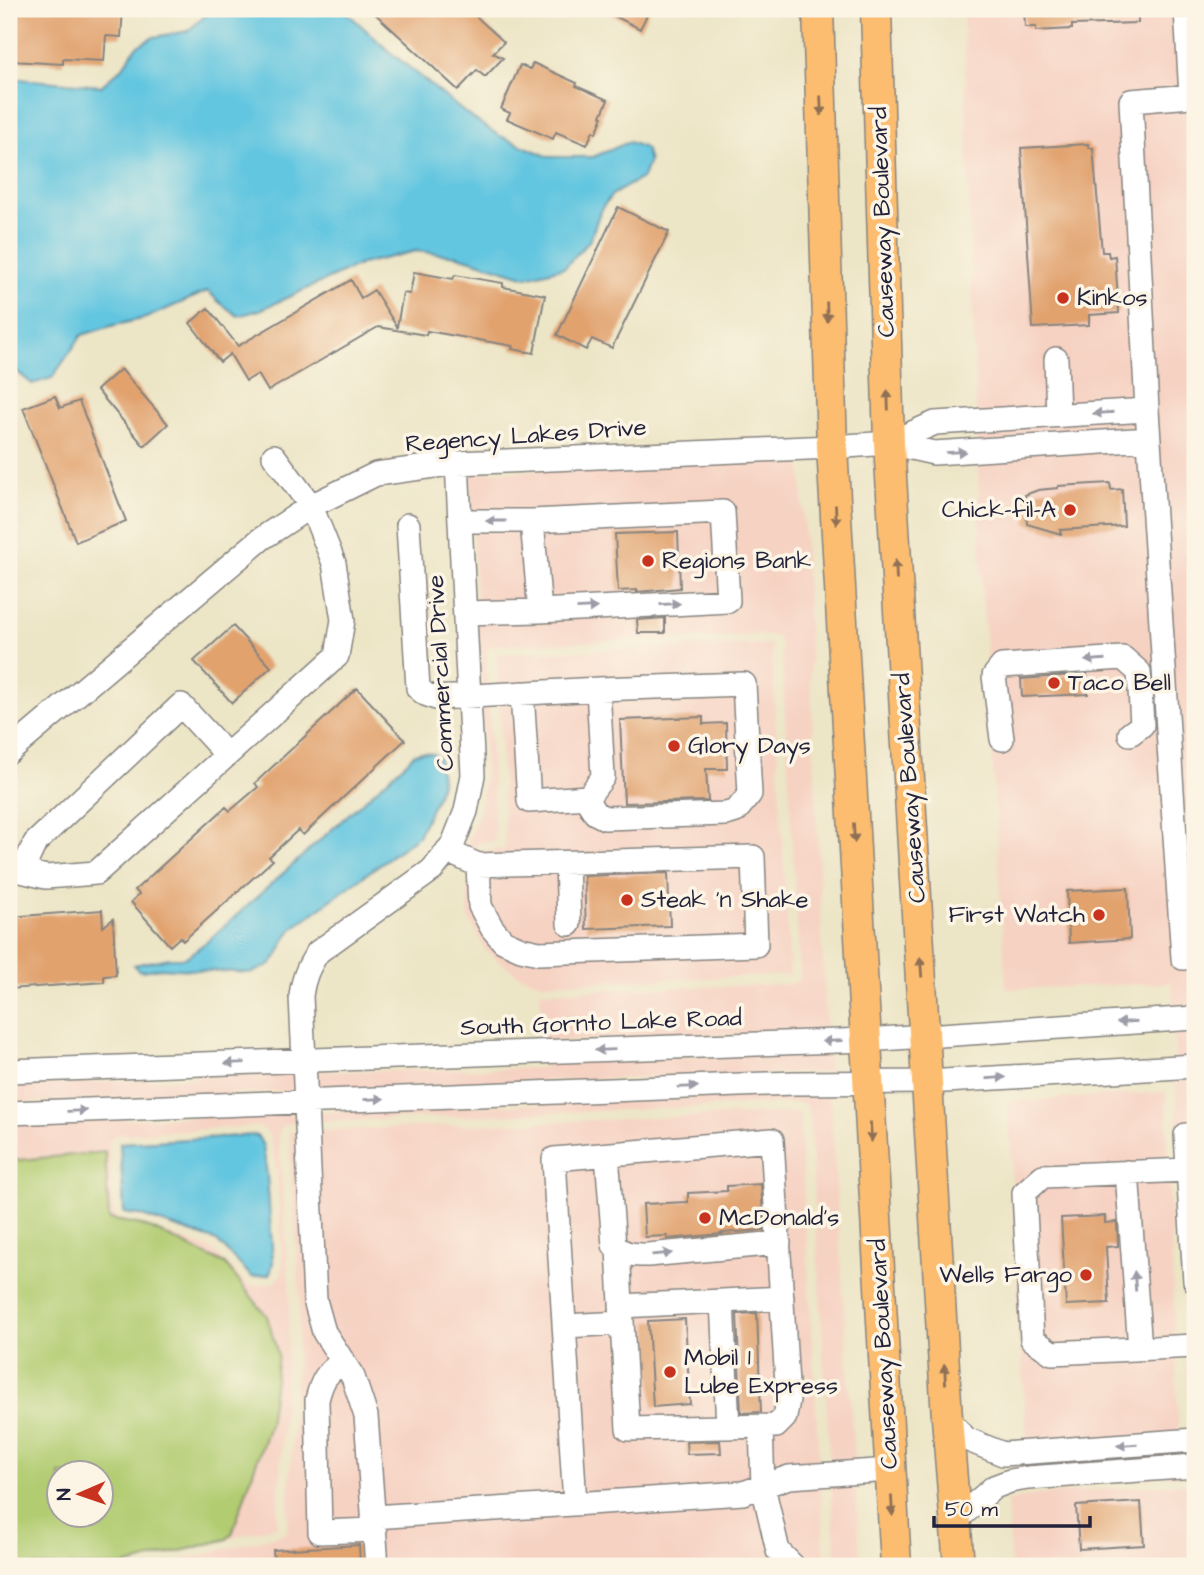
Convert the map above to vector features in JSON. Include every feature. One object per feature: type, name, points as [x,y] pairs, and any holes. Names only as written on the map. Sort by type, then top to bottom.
[{"type":"main road","name":"Causeway Boulevard","points":[[876,9],[889,443],[947,1418],[960,1566]]},
{"type":"main road","name":"Causeway Boulevard","points":[[818,23],[832,447],[896,1566]]},
{"type":"street","points":[[807,9],[818,23]]},
{"type":"street","points":[[1186,9],[1191,96],[1131,101],[1147,410],[1183,958],[1195,957]]},
{"type":"street","points":[[1056,359],[1058,415]]},
{"type":"street","points":[[889,443],[935,423],[1147,410]]},
{"type":"street","points":[[889,443],[934,453],[1149,439]]},
{"type":"street","name":"Regency Lakes Drive","points":[[9,752],[261,539],[311,506],[376,474],[457,463],[889,443]]},
{"type":"street","points":[[227,755],[181,705],[35,843],[15,869],[46,877],[96,873],[337,656],[343,620],[334,563],[311,506],[274,456]]},
{"type":"street","name":"Commercial Drive","points":[[377,1566],[366,1416],[353,1377],[324,1332],[315,1300],[301,996],[306,973],[318,952],[432,870],[453,844],[466,811],[473,775],[457,463]]},
{"type":"street","points":[[460,521],[532,521],[723,512],[728,601],[540,611],[465,612]]},
{"type":"street","points":[[532,521],[540,611]]},
{"type":"street","points":[[408,525],[418,688],[425,694],[436,698],[744,684],[750,794],[736,811],[726,814],[605,818],[595,813],[585,797]]},
{"type":"street","points":[[1002,738],[995,676],[1002,666],[1123,658],[1139,672],[1142,725],[1130,734]]},
{"type":"street","points":[[522,693],[529,801],[588,797],[603,777],[598,689]]},
{"type":"street","points":[[447,851],[478,865],[753,857],[756,945],[539,953],[521,950],[503,941],[480,906],[478,865]]},
{"type":"street","points":[[567,863],[569,924]]},
{"type":"street","name":"South Gornto Lake Road","points":[[9,1071],[866,1040],[1195,1018]]},
{"type":"street","points":[[9,1114],[546,1091],[928,1083],[1195,1066]]},
{"type":"street","points":[[1186,1135],[1195,1281]]},
{"type":"street","points":[[575,1504],[554,1159],[772,1140],[788,1400],[785,1417],[776,1426],[628,1429],[618,1250]]},
{"type":"street","points":[[607,1155],[614,1245],[618,1250],[631,1255],[648,1255],[779,1244]]},
{"type":"street","points":[[1188,1170],[1043,1176],[1024,1193],[1032,1339],[1052,1353],[1195,1346]]},
{"type":"street","points":[[1127,1172],[1140,1349]]},
{"type":"street","points":[[564,1326],[622,1314],[722,1301],[782,1298]]},
{"type":"street","points":[[722,1301],[728,1427]]},
{"type":"street","points":[[343,1361],[321,1383],[317,1400],[320,1532],[373,1523],[575,1504],[743,1493],[789,1477],[890,1470]]},
{"type":"street","points":[[947,1418],[966,1439],[1003,1454],[1195,1440]]},
{"type":"street","points":[[761,1427],[764,1486],[778,1550],[793,1566]]},
{"type":"street","points":[[955,1521],[994,1488],[1010,1481],[1195,1466]]},
{"type":"shaded area","points":[[963,9],[1195,9],[1195,1566],[1011,1566],[1007,1502],[1034,1495],[1191,1483],[1172,983],[1006,989],[981,568]]},
{"type":"shaded area","points":[[801,459],[826,1031],[543,1041],[540,992],[790,984],[799,980],[781,644],[777,637],[771,635],[490,647],[487,654],[495,841],[478,843],[467,861],[468,838],[479,813],[485,774],[470,473]]},
{"type":"shaded area","points":[[771,644],[790,975],[541,983],[517,974],[486,951],[469,919],[467,885],[483,851],[505,849],[497,654]]},
{"type":"shaded area","points":[[827,1052],[829,1072],[558,1080],[9,1103],[9,1087],[307,1072],[543,1068],[544,1063]]},
{"type":"shaded area","points":[[1166,1092],[1180,1475],[1029,1486],[1008,1102]]},
{"type":"shaded area","points":[[830,1094],[861,1566],[836,1566],[809,1112],[805,1104],[283,1125],[279,1133],[290,1302],[277,1526],[227,1539],[232,1534],[269,1425],[180,1241],[152,1229],[211,1249],[248,1285],[278,1280],[283,1261],[277,1175],[270,1136],[257,1126],[113,1136],[109,1144],[114,1214],[117,1220],[108,1219],[105,1152],[9,1161],[9,1124]]},
{"type":"shaded area","points":[[799,1112],[825,1566],[160,1566],[287,1533],[300,1302],[289,1132]]},
{"type":"green space","points":[[105,1152],[109,1219],[152,1229],[225,1264],[267,1316],[278,1355],[269,1425],[232,1534],[227,1539],[124,1566],[9,1566],[9,1161]]},
{"type":"water","points":[[210,9],[343,9],[389,51],[465,113],[500,136],[549,157],[593,157],[629,142],[645,148],[649,161],[643,177],[612,195],[601,209],[590,240],[565,267],[527,277],[458,256],[416,251],[361,264],[260,310],[238,316],[208,291],[146,318],[82,335],[52,378],[32,384],[9,365],[9,78],[101,86],[123,67],[136,47],[154,37],[188,31]]},
{"type":"water","points":[[432,753],[439,758],[441,782],[418,836],[293,928],[270,965],[252,973],[160,968],[143,971],[134,965],[185,958],[209,940],[414,754]]},
{"type":"water","points":[[257,1135],[263,1146],[267,1175],[273,1262],[270,1274],[252,1277],[217,1241],[139,1215],[124,1213],[120,1143]]},
{"type":"building","points":[[9,9],[123,9],[121,37],[106,36],[104,61],[63,59],[63,64],[12,61],[12,54],[9,54]]},
{"type":"building","points":[[370,9],[468,9],[504,42],[493,53],[503,58],[485,77],[477,70],[458,90]]},
{"type":"building","points":[[601,9],[650,9],[640,29]]},
{"type":"building","points":[[1024,9],[1138,9],[1138,23],[1072,25],[1072,29],[1036,31],[1036,27],[1025,27]]},
{"type":"building","points":[[533,63],[608,100],[596,133],[593,131],[587,145],[556,132],[553,139],[507,119],[510,113],[501,109],[520,65],[530,69]]},
{"type":"building","points":[[1088,144],[1089,148],[1093,148],[1102,252],[1108,252],[1109,257],[1115,256],[1119,313],[1089,315],[1089,325],[1033,328],[1021,148]]},
{"type":"building","points":[[618,207],[669,232],[612,348],[592,339],[586,350],[557,335]]},
{"type":"building","points":[[414,272],[453,279],[455,275],[503,283],[503,287],[545,295],[534,353],[512,349],[513,346],[427,331],[426,335],[378,327],[268,391],[258,374],[246,381],[230,354],[220,362],[190,323],[208,308],[238,346],[351,280],[361,298],[374,290],[397,327],[403,293],[410,294]]},
{"type":"building","points":[[121,369],[168,424],[144,446],[97,390]]},
{"type":"building","points":[[55,396],[60,408],[79,401],[126,521],[76,542],[23,408]]},
{"type":"building","name":"Chick-fil-A","points":[[1110,483],[1111,490],[1122,489],[1124,526],[1060,530],[1061,534],[1027,524],[1025,495],[1058,486]]},
{"type":"building","name":"Regions Bank","points":[[678,532],[680,588],[618,591],[615,534]]},
{"type":"building","points":[[665,618],[665,633],[638,633],[637,620]]},
{"type":"building","points":[[233,626],[271,667],[232,703],[194,661]]},
{"type":"building","name":"Taco Bell","points":[[1087,674],[1088,694],[1022,697],[1021,679]]},
{"type":"building","points":[[357,688],[405,740],[303,835],[298,830],[269,857],[273,860],[183,941],[180,937],[170,946],[131,902],[139,894],[135,890],[226,807],[230,811],[258,787],[255,783]]},
{"type":"building","name":"Glory Days","points":[[703,717],[703,724],[726,723],[727,769],[706,769],[708,801],[624,803],[620,720]]},
{"type":"building","name":"Steak 'n Shake","points":[[668,873],[670,926],[586,929],[584,876]]},
{"type":"building","name":"First Watch","points":[[1128,888],[1130,939],[1069,943],[1067,891]]},
{"type":"building","points":[[102,910],[103,927],[113,919],[116,975],[104,976],[104,982],[9,989],[9,917]]},
{"type":"building","name":"McDonald's","points":[[761,1184],[764,1230],[667,1239],[667,1236],[645,1237],[643,1204],[688,1202],[688,1193],[727,1191],[727,1186]]},
{"type":"building","name":"Wells Fargo","points":[[1105,1216],[1105,1223],[1117,1222],[1118,1246],[1106,1247],[1109,1303],[1066,1305],[1061,1218]]},
{"type":"building","points":[[757,1313],[761,1412],[741,1413],[737,1314]]},
{"type":"building","name":"Mobil 1 Lube Express","points":[[685,1319],[690,1404],[653,1407],[648,1321]]},
{"type":"building","points":[[720,1441],[721,1453],[687,1454],[686,1442]]},
{"type":"building","points":[[1141,1502],[1144,1545],[1079,1549],[1076,1506]]},
{"type":"building","points":[[359,1545],[360,1566],[274,1566],[273,1550]]},
{"type":"place","name":"Kinkos","points":[[1063,298]]},
{"type":"place","name":"Chick-fil-A","points":[[1070,510]]},
{"type":"place","name":"Regions Bank","points":[[648,561]]},
{"type":"place","name":"Taco Bell","points":[[1054,683]]},
{"type":"place","name":"Glory Days","points":[[674,746]]},
{"type":"place","name":"Steak 'n Shake","points":[[627,900]]},
{"type":"place","name":"First Watch","points":[[1099,915]]},
{"type":"place","name":"McDonald's","points":[[705,1218]]},
{"type":"place","name":"Wells Fargo","points":[[1086,1275]]},
{"type":"place","name":"Mobil 1 Lube Express","points":[[670,1372]]}]
